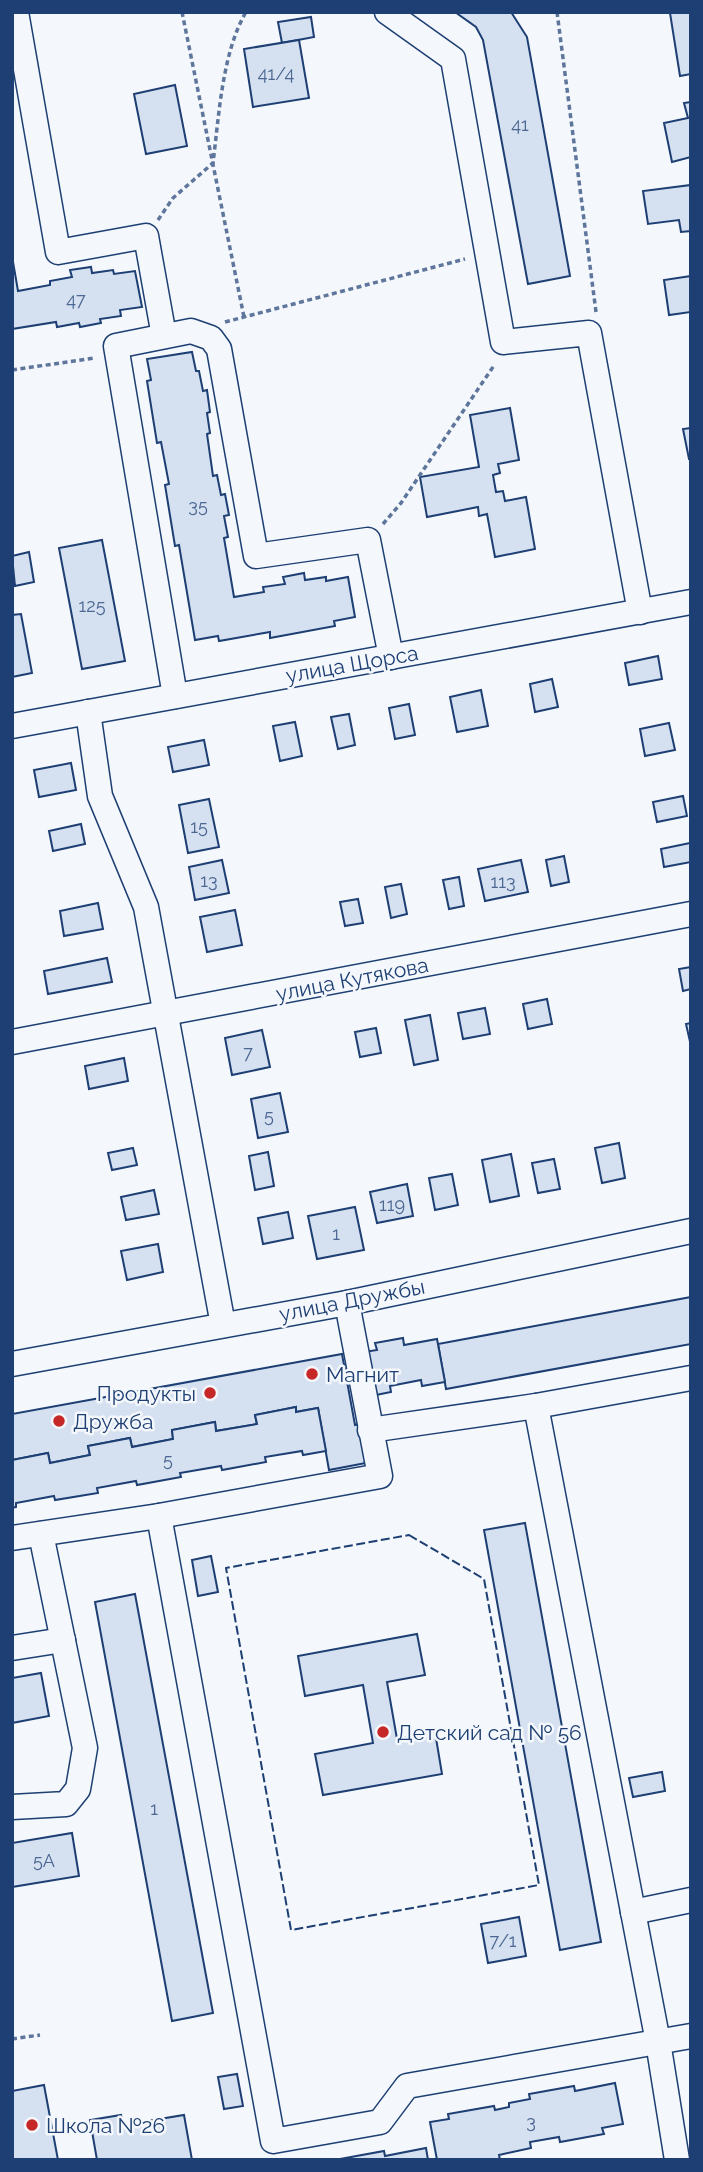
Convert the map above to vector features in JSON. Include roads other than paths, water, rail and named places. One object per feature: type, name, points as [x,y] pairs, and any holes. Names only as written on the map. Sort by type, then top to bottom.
[{"type":"street","points":[[16,12],[58,252],[146,236],[164,336]]},
{"type":"street","points":[[387,12],[453,59],[503,342],[589,333],[640,612]]},
{"type":"street","points":[[175,696],[116,346],[191,331],[211,338],[219,348],[256,556],[368,540],[391,657]]},
{"type":"street","name":"улица Щорса","points":[[12,726],[691,602]]},
{"type":"street","points":[[88,712],[100,796],[146,906],[223,1325]]},
{"type":"street","name":"улица Кутякова","points":[[12,1042],[691,914]]},
{"type":"street","name":"улица Дружбы","points":[[12,1364],[347,1303],[691,1231]]},
{"type":"street","points":[[12,1538],[159,1516],[380,1476],[347,1303]]},
{"type":"street","points":[[370,1430],[536,1406],[691,1378]]},
{"type":"street","points":[[536,1406],[658,2042],[677,2160]]},
{"type":"street","points":[[159,1516],[273,2141],[380,2122],[407,2086],[691,2036]]},
{"type":"street","points":[[12,1807],[66,1804],[78,1789],[85,1748],[41,1534]]},
{"type":"street","points":[[12,1647],[63,1640]]},
{"type":"street","points":[[633,1912],[691,1900]]},
{"type":"place","name":"Магнит","points":[[312,1374]]},
{"type":"place","name":"Продукты","points":[[210,1393]]},
{"type":"place","name":"Дружба","points":[[59,1421]]},
{"type":"place","name":"Детский сад № 56","points":[[383,1732]]},
{"type":"place","name":"Школа №26","points":[[32,2125]]}]
